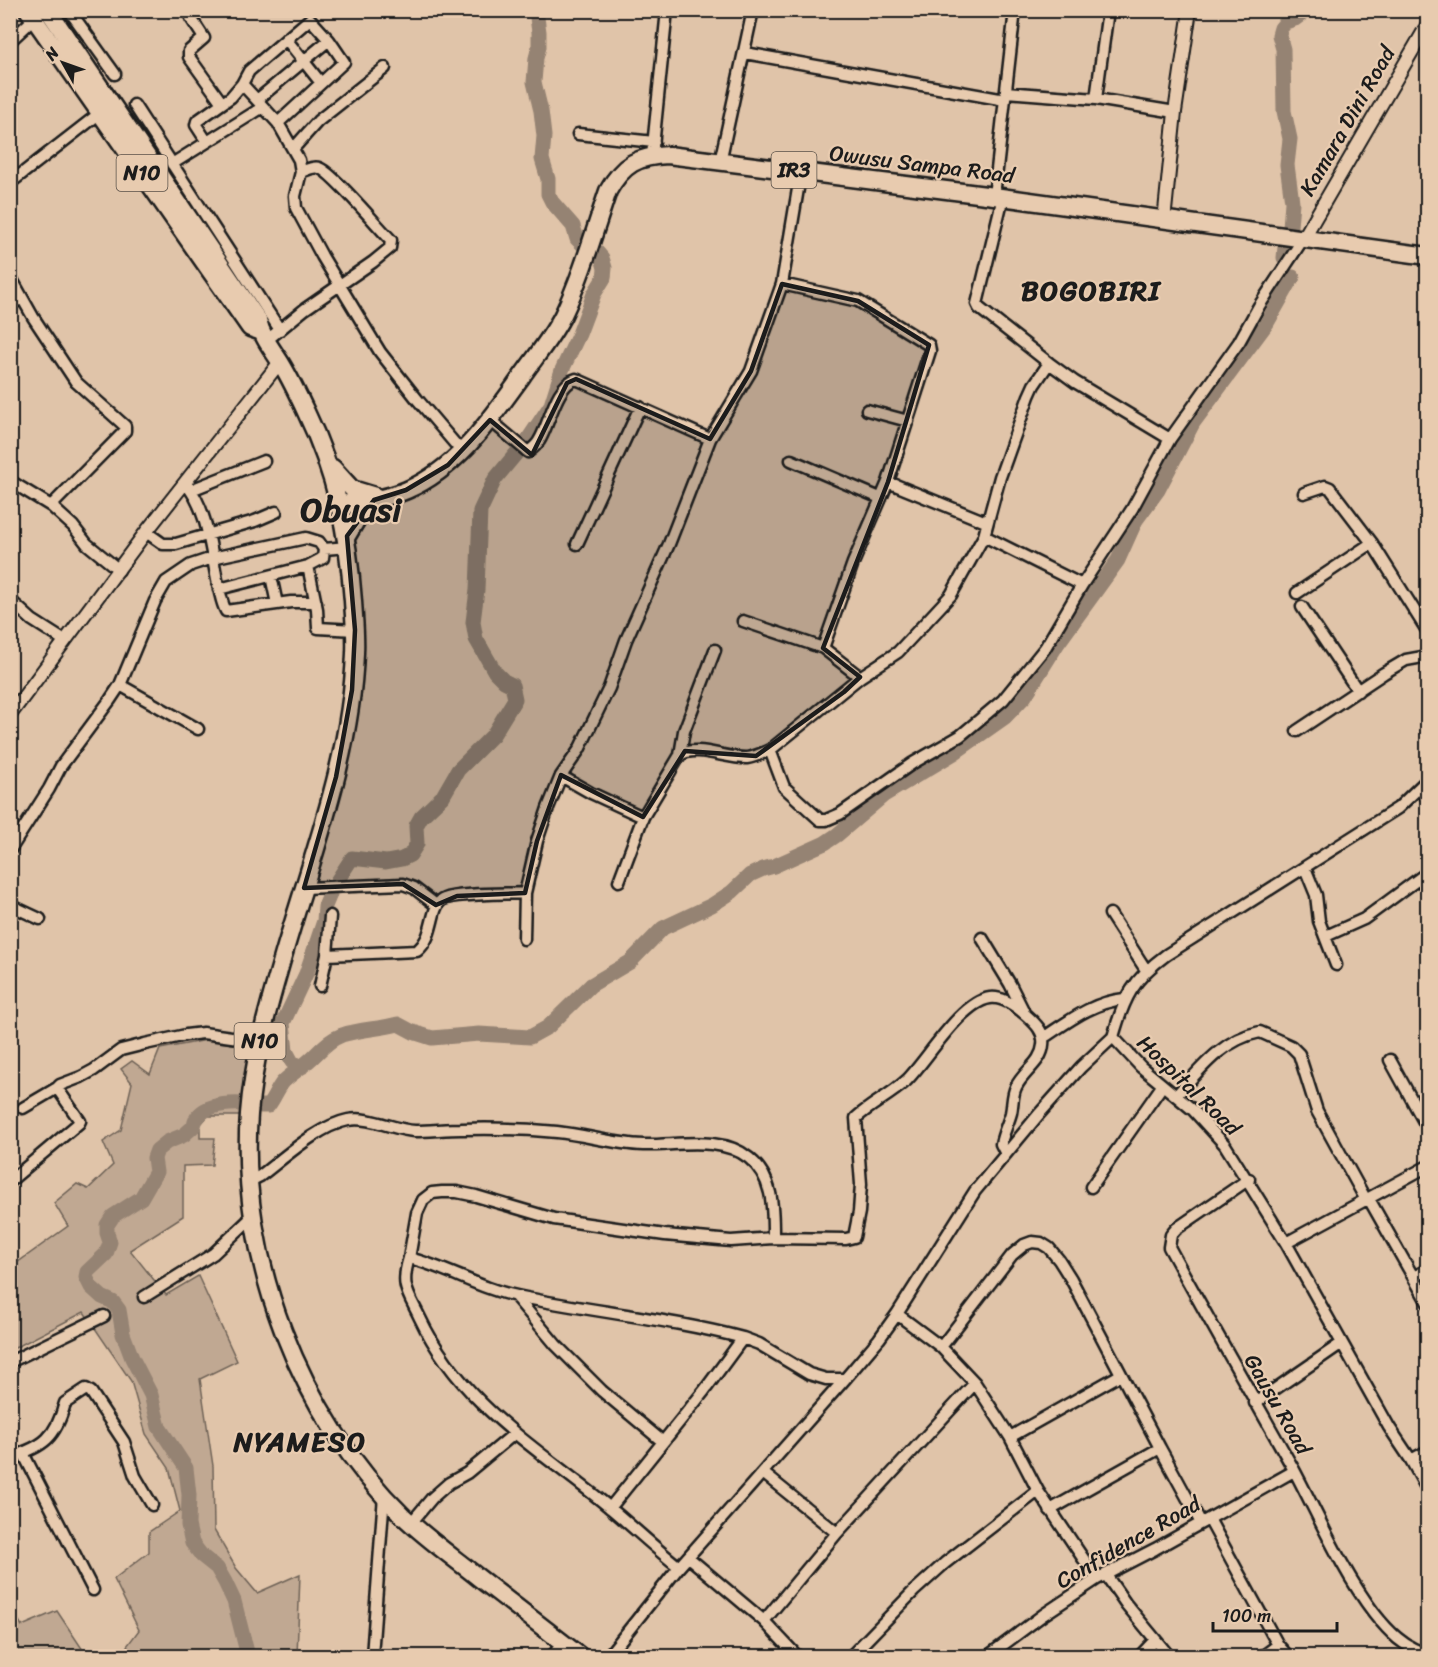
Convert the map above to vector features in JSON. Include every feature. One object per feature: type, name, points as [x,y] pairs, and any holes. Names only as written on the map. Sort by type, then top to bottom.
[{"type":"main road","name":"N10","points":[[38,13],[100,113],[250,328],[263,336]]},
{"type":"main road","name":"N10","points":[[38,13],[112,106],[230,275],[258,320],[263,336],[280,362],[308,416],[327,461],[340,504],[347,541],[355,630],[354,668],[344,744],[325,819],[280,966],[260,1041],[249,1119],[253,1216],[272,1294],[287,1342],[298,1368],[333,1430],[384,1495],[411,1522],[558,1650],[580,1656]]},
{"type":"main road","name":"Owusu Sampa Road","points":[[340,504],[378,499],[406,490],[428,479],[462,452],[490,420],[561,318],[576,286],[608,190],[616,176],[653,149],[668,155],[998,196],[1164,221],[1428,256]]},
{"type":"main road","points":[[327,461],[352,489],[378,499],[358,516],[347,541]]},
{"type":"street","points":[[69,10],[116,74]]},
{"type":"street","points":[[578,134],[653,149],[667,10]]},
{"type":"street","points":[[720,162],[753,10]]},
{"type":"street","points":[[1015,10],[1005,96],[998,196],[977,304],[1000,326],[1076,382],[1170,439]]},
{"type":"street","points":[[1096,99],[1108,10]]},
{"type":"street","points":[[1164,221],[1174,112],[1190,10]]},
{"type":"street","points":[[10,41],[38,13]]},
{"type":"street","points":[[190,18],[204,38],[189,51],[189,57],[222,103]]},
{"type":"street","points":[[207,142],[196,123],[236,92],[249,71],[310,19],[329,40],[344,62],[278,123]]},
{"type":"street","name":"Kamara Dini Road","points":[[1303,239],[1428,24]]},
{"type":"street","points":[[286,39],[321,83]]},
{"type":"street","points":[[172,164],[207,142],[260,103],[303,61],[329,40]]},
{"type":"street","points":[[745,53],[1005,96],[1096,99],[1174,112]]},
{"type":"street","points":[[293,150],[318,121],[385,68]]},
{"type":"street","points":[[242,84],[278,123],[299,160],[301,172],[295,196],[296,208],[339,285],[380,352],[462,452]]},
{"type":"street","points":[[134,105],[280,330]]},
{"type":"street","points":[[10,183],[100,113]]},
{"type":"street","points":[[263,336],[280,330],[390,248],[391,240],[323,170],[314,167],[301,172]]},
{"type":"street","points":[[524,939],[525,893],[537,841],[561,776],[579,750],[609,688],[626,640],[669,544],[710,439],[750,371],[782,284],[801,171]]},
{"type":"street","points":[[770,750],[784,787],[816,818],[826,820],[840,814],[913,763],[960,736],[1003,700],[1045,648],[1082,585],[1132,509],[1170,439],[1239,342],[1259,306],[1303,239]]},
{"type":"street","points":[[10,276],[76,382],[125,426],[125,431],[51,506]]},
{"type":"street","points":[[782,284],[858,301],[930,345],[888,482],[853,563],[823,648]]},
{"type":"street","points":[[10,305],[22,298]]},
{"type":"street","points":[[10,715],[146,532],[188,486],[280,362]]},
{"type":"street","points":[[619,881],[643,817],[680,755],[685,751],[695,750],[748,758],[770,750],[860,677],[898,652],[937,611],[951,594],[984,536],[1000,477],[1029,396],[1049,363]]},
{"type":"street","points":[[490,420],[528,452],[538,444],[553,407],[569,381],[576,379],[710,439]]},
{"type":"street","points":[[578,544],[640,407]]},
{"type":"street","points":[[867,410],[908,420]]},
{"type":"street","points":[[791,460],[880,498]]},
{"type":"street","points":[[188,486],[264,461]]},
{"type":"street","points":[[10,481],[51,506],[73,526],[87,544],[118,570]]},
{"type":"street","points":[[888,482],[986,522]]},
{"type":"street","points":[[188,486],[202,513],[226,611],[277,604],[316,602]]},
{"type":"street","points":[[1304,493],[1325,486],[1330,489],[1372,543],[1428,632]]},
{"type":"street","points":[[146,532],[168,545],[207,535],[276,512]]},
{"type":"street","points":[[984,536],[1082,585]]},
{"type":"street","points":[[10,850],[15,834],[49,789],[63,762],[120,685],[162,586],[169,578],[212,558],[306,538],[315,539],[324,549],[323,558],[308,566],[219,589]]},
{"type":"street","points":[[324,549],[347,541]]},
{"type":"street","points":[[1297,593],[1372,543]]},
{"type":"street","points":[[308,566],[316,602],[318,628],[355,630]]},
{"type":"street","points":[[271,576],[277,604]]},
{"type":"street","points":[[10,600],[32,620],[65,641]]},
{"type":"street","points":[[1302,607],[1358,691]]},
{"type":"street","points":[[743,621],[823,648],[860,677]]},
{"type":"street","points":[[680,755],[684,731],[715,650]]},
{"type":"street","points":[[1297,731],[1406,660],[1428,656]]},
{"type":"street","points":[[120,685],[198,729]]},
{"type":"street","points":[[561,776],[643,817]]},
{"type":"street","name":"Hospital Road","points":[[1428,779],[1398,808],[1166,954],[1146,970],[1124,999],[1113,1037],[1162,1086],[1193,1110],[1225,1144],[1286,1243],[1389,1427],[1428,1491]]},
{"type":"street","points":[[1419,788],[1428,799]]},
{"type":"street","points":[[1305,868],[1316,895],[1319,921],[1336,965]]},
{"type":"street","points":[[1326,936],[1364,919],[1428,872]]},
{"type":"street","points":[[304,888],[403,884],[414,888],[436,905]]},
{"type":"street","points":[[327,955],[417,951],[429,936],[436,905],[443,899],[457,896],[525,893]]},
{"type":"street","points":[[10,905],[40,919]]},
{"type":"street","points":[[1110,914],[1146,970]]},
{"type":"street","points":[[320,986],[327,955],[330,916]]},
{"type":"street","points":[[982,938],[1010,984],[1024,1013]]},
{"type":"street","points":[[679,1567],[610,1508],[514,1434],[463,1384],[439,1353],[406,1290],[404,1279],[417,1213],[423,1200],[432,1193],[457,1192],[554,1219],[665,1235],[731,1241],[854,1237],[861,1184],[856,1118],[902,1084],[963,1015],[981,1001],[991,998],[1004,999],[1024,1013],[1039,1028],[1043,1038],[1042,1052],[1016,1087],[1001,1144],[1006,1154]]},
{"type":"street","points":[[1043,1038],[1090,1008],[1124,999]]},
{"type":"street","points":[[1176,1096],[1201,1068],[1233,1040],[1260,1032],[1291,1046],[1299,1054],[1317,1111],[1428,1303]]},
{"type":"street","points":[[23,1108],[60,1085],[89,1073],[121,1050],[202,1033],[260,1041]]},
{"type":"street","points":[[608,1656],[679,1567],[845,1379],[897,1314],[969,1200],[1006,1154],[1081,1068],[1113,1037]]},
{"type":"street","points":[[1390,1060],[1428,1129]]},
{"type":"street","points":[[1091,1187],[1162,1086]]},
{"type":"street","points":[[10,1182],[80,1121],[57,1088]]},
{"type":"street","points":[[250,1181],[319,1134],[336,1124],[350,1120],[364,1120],[417,1131],[463,1128],[513,1129],[559,1132],[642,1145],[710,1144],[735,1149],[750,1159],[762,1173],[769,1184],[771,1195],[773,1238]]},
{"type":"street","points":[[1286,1243],[1428,1166]]},
{"type":"street","name":"Gausu Road","points":[[1248,1179],[1176,1229],[1171,1235],[1169,1247],[1349,1573],[1374,1613],[1393,1635],[1409,1646],[1428,1654]]},
{"type":"street","points":[[144,1297],[213,1254],[253,1216]]},
{"type":"street","points":[[942,1347],[1012,1255],[1024,1245],[1032,1242],[1041,1243],[1054,1254],[1071,1279],[1160,1448],[1278,1644],[1288,1656]]},
{"type":"street","points":[[409,1258],[430,1263],[515,1296],[668,1321],[743,1338],[759,1344],[809,1374],[826,1379],[845,1379]]},
{"type":"street","points":[[1414,1277],[1428,1269]]},
{"type":"street","points":[[515,1296],[556,1345],[603,1391],[663,1442]]},
{"type":"street","points":[[897,1314],[942,1347],[975,1383],[1010,1437],[1050,1510],[1102,1577],[1169,1656]]},
{"type":"street","points":[[10,1362],[104,1316]]},
{"type":"street","points":[[610,1508],[704,1391],[743,1338]]},
{"type":"street","points":[[1255,1402],[1342,1343]]},
{"type":"street","points":[[1010,1437],[1120,1375]]},
{"type":"street","points":[[764,1621],[837,1533],[975,1383]]},
{"type":"street","points":[[10,1457],[45,1443],[61,1421],[65,1402],[86,1389],[92,1392],[124,1442],[135,1476],[152,1505]]},
{"type":"street","points":[[411,1522],[449,1483],[467,1473],[514,1434]]},
{"type":"street","points":[[1050,1510],[1160,1448]]},
{"type":"street","points":[[1411,1460],[1428,1451]]},
{"type":"street","points":[[23,1453],[93,1590]]},
{"type":"street","name":"Confidence Road","points":[[988,1656],[1043,1615],[1102,1577],[1294,1471]]},
{"type":"street","points":[[763,1473],[837,1533]]},
{"type":"street","points":[[851,1656],[914,1591],[945,1563],[1038,1491]]},
{"type":"street","points":[[372,1656],[384,1495]]},
{"type":"street","points":[[688,1557],[764,1621],[797,1656]]},
{"type":"street","points":[[1140,1656],[1155,1640]]},
{"type":"street","points":[[1263,1656],[1278,1644]]},
{"type":"highlighted area","points":[[782,284],[858,301],[929,345],[888,482],[823,648],[860,677],[844,692],[756,756],[685,751],[643,817],[561,775],[537,841],[525,893],[457,896],[436,905],[403,884],[304,888],[336,777],[352,690],[355,630],[347,536],[374,500],[406,490],[448,465],[490,420],[532,455],[567,383],[576,379],[710,439],[751,371]]},
{"type":"shaded area","points":[[207,1040],[253,1047],[242,1116],[208,1116],[200,1125],[200,1138],[215,1138],[212,1165],[183,1166],[183,1216],[130,1250],[166,1295],[198,1276],[237,1361],[200,1379],[213,1466],[214,1530],[236,1568],[257,1593],[300,1574],[297,1656],[133,1656],[127,1646],[139,1630],[114,1579],[149,1552],[149,1532],[180,1511],[169,1468],[146,1434],[131,1381],[84,1312],[11,1350],[10,1268],[68,1226],[54,1203],[77,1184],[88,1189],[113,1165],[103,1142],[121,1130],[132,1083],[121,1069],[132,1061],[150,1074],[160,1049]]},
{"type":"shaded area","points":[[10,1606],[22,1626],[57,1611],[87,1656],[19,1656],[11,1648]]},
{"type":"waterway","points":[[536,10],[539,47],[534,82],[541,111],[544,136],[542,159],[548,179],[548,194],[573,226],[577,239],[582,244]]},
{"type":"waterway","points":[[1290,227],[1292,202],[1287,165],[1290,139],[1284,111],[1283,49],[1279,35],[1286,22],[1295,19],[1307,10]]},
{"type":"waterway","points":[[1284,258],[1285,247]]},
{"type":"waterway","points":[[337,881],[352,858],[386,862],[410,855],[417,844],[416,826],[421,817],[443,796],[458,770],[493,735],[515,699],[512,685],[495,672],[476,639],[473,622],[477,590],[480,511],[495,479],[529,438],[551,405],[562,370],[594,294],[604,278],[605,268],[602,258],[596,251]]},
{"type":"waterway","points":[[261,1106],[268,1106],[283,1082],[327,1044],[349,1033],[398,1024],[432,1038],[479,1034],[530,1037],[548,1027],[591,985],[630,962],[663,928],[712,905],[732,892],[750,875],[825,843],[884,795],[954,753],[1005,717],[1025,696],[1058,643],[1118,560],[1136,520],[1158,490],[1193,423],[1267,323],[1293,277]]},
{"type":"waterway","points":[[302,1067],[292,1062],[286,1051],[283,1023],[306,974],[324,921],[325,906],[330,894]]},
{"type":"waterway","points":[[243,1104],[221,1105],[206,1110],[184,1135],[167,1142],[157,1150],[154,1158],[156,1172],[141,1198],[113,1216],[107,1225],[110,1242],[106,1254],[87,1272],[86,1277],[91,1287],[102,1297],[113,1302],[119,1310],[123,1334],[132,1358],[151,1395],[159,1427],[186,1468],[189,1495],[188,1525],[192,1543],[202,1556],[217,1568],[225,1582],[234,1601],[248,1656]]},
{"type":"district","name":"BOGOBIRI","points":[[1091,290]]},
{"type":"district","name":"Obuasi","points":[[351,510]]},
{"type":"district","name":"NYAMESO","points":[[300,1441]]}]
